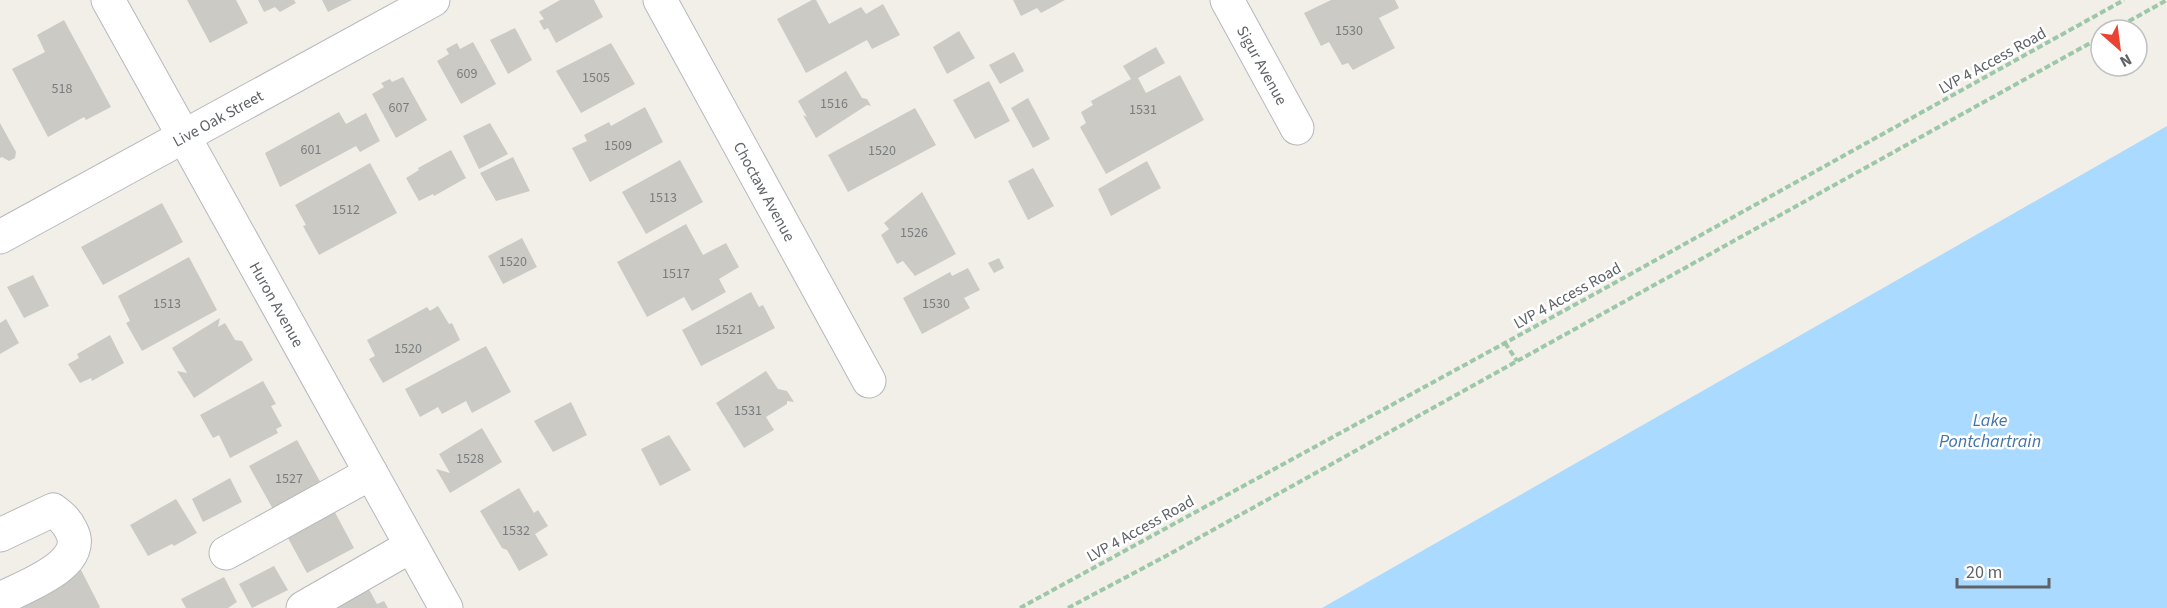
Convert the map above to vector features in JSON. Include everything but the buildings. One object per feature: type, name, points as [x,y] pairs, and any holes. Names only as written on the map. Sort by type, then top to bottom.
[{"type":"street","name":"Huron Avenue","points":[[108,0],[446,608]]},
{"type":"street","name":"Live Oak Street","points":[[0,237],[433,0]]},
{"type":"street","name":"Choctaw Avenue","points":[[660,0],[869,381]]},
{"type":"street","name":"Sigur Avenue","points":[[1227,0],[1297,128]]},
{"type":"street","points":[[226,553],[371,473]]},
{"type":"street","points":[[0,535],[53,510],[62,516],[68,525],[73,533],[76,546],[70,558],[59,568],[0,599]]},
{"type":"street","points":[[303,608],[411,546]]},
{"type":"path","name":"LVP 4 Access Road","points":[[1020,608],[1505,343],[2124,0]]},
{"type":"path","points":[[2135,18],[2167,0]]},
{"type":"path","points":[[1068,608],[1166,556],[2089,44]]},
{"type":"path","points":[[1505,343],[1517,361]]},
{"type":"water","name":"Lake Pontchartrain","points":[[2167,126],[2167,608],[1322,608]]}]
